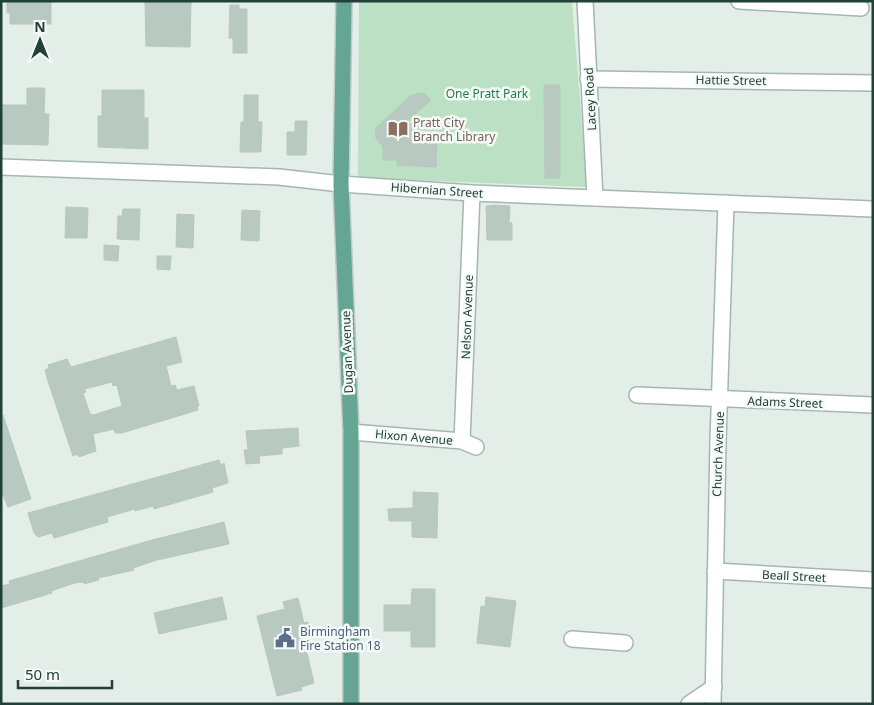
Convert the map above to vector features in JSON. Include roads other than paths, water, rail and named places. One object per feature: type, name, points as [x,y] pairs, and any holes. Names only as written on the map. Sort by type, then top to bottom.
[{"type":"main road","name":"Dugan Avenue","points":[[344,1],[341,184],[351,432],[351,704]]},
{"type":"street","name":"Lacey Road","points":[[585,1],[595,198]]},
{"type":"street","points":[[740,1],[864,8]]},
{"type":"street","name":"Hattie Street","points":[[588,79],[873,83]]},
{"type":"street","name":"Hibernian Street","points":[[1,167],[279,177],[341,184],[472,193],[873,209]]},
{"type":"street","name":"Nelson Avenue","points":[[462,441],[472,193]]},
{"type":"street","name":"Church Avenue","points":[[713,704],[714,571],[726,203]]},
{"type":"street","name":"Adams Street","points":[[637,394],[873,405]]},
{"type":"street","name":"Hixon Avenue","points":[[351,432],[462,441],[476,448]]},
{"type":"street","name":"Beall Street","points":[[714,571],[873,580]]},
{"type":"street","points":[[572,639],[625,642]]},
{"type":"street","points":[[689,704],[714,687]]},
{"type":"place","name":"Pratt City Branch Library","points":[[398,129]]},
{"type":"place","name":"Birmingham Fire Station 18","points":[[285,638]]},
{"type":"park label","name":"One Pratt Park","points":[[487,93]]}]
